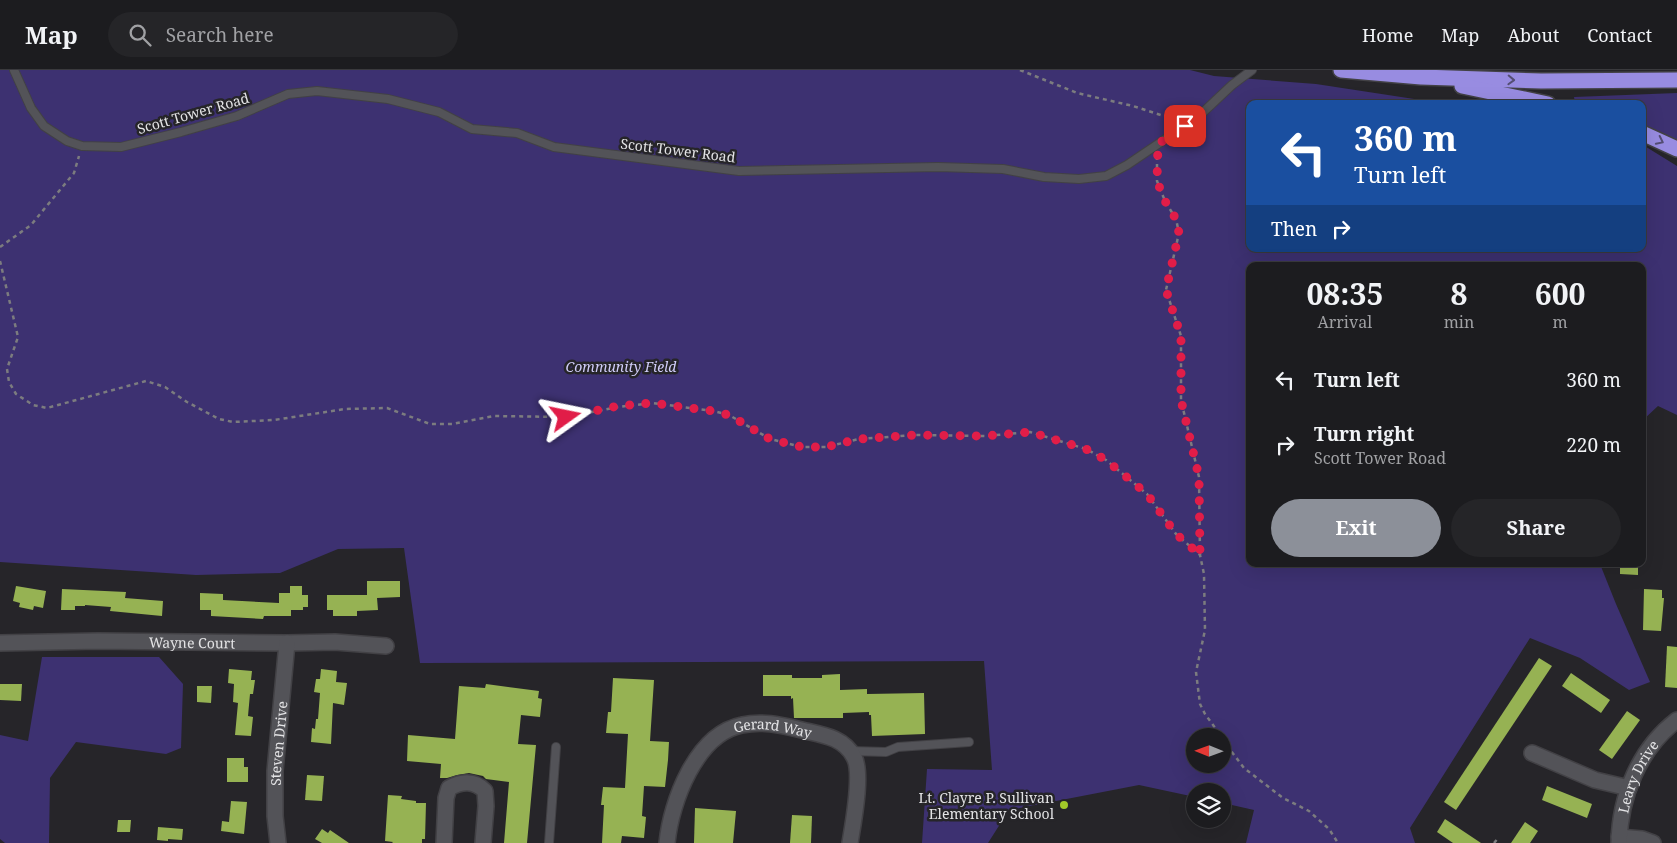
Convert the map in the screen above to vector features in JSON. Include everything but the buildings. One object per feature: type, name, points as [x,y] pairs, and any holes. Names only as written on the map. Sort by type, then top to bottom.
[{"type":"highway","points":[[1341,70],[1421,77],[1541,81],[1677,80]]},
{"type":"highway","points":[[1421,77],[1529,100]]},
{"type":"highway","points":[[1646,135],[1677,149]]},
{"type":"street","name":"Wayne Court","points":[[0,643],[98,641],[286,644],[335,642],[386,646]]},
{"type":"street","name":"Steven Drive","points":[[278,843],[275,816],[275,771],[286,644]]},
{"type":"street","name":"Leary Drive","points":[[1619,840],[1622,814],[1629,788],[1642,759],[1665,729],[1677,720]]},
{"type":"street","name":"Gerard Way","points":[[667,843],[675,806],[692,765],[710,743],[720,734],[731,728],[760,723],[790,727],[828,736],[838,741],[850,751]]},
{"type":"street","points":[[850,751],[855,758],[857,768],[854,818],[850,843]]},
{"type":"street","points":[[1532,753],[1595,780],[1629,788]]},
{"type":"street","points":[[444,843],[446,798],[449,788],[456,784],[471,782],[479,784],[485,791],[486,806],[483,843]]},
{"type":"street","points":[[1619,840],[1642,839],[1653,843]]},
{"type":"lane","name":"Scott Tower Road","points":[[14,70],[31,108],[44,126],[67,140],[82,146],[121,147],[237,116],[288,94],[317,91],[388,99],[438,112],[472,129],[517,133],[554,147],[739,171],[938,167],[1003,169],[1044,177],[1079,179],[1106,176],[1127,165],[1198,117],[1232,85],[1252,70]]},
{"type":"lane","points":[[850,751],[886,752],[898,747],[969,742]]},
{"type":"lane","points":[[549,843],[556,747]]},
{"type":"path","points":[[1020,70],[1077,93],[1149,111],[1184,123],[1198,117]]},
{"type":"path","points":[[1158,144],[1157,181],[1165,201],[1176,219],[1179,233],[1166,290],[1181,336],[1181,400],[1199,477],[1200,555],[1204,574],[1205,630],[1196,672],[1200,704],[1204,714],[1214,728]]},
{"type":"path","points":[[0,247],[31,225],[74,173],[82,146]]},
{"type":"path","points":[[0,261],[18,337],[7,369],[9,382],[16,394],[33,405],[47,408],[146,382],[165,387],[187,402],[219,419],[233,422],[274,420],[345,409],[387,408],[430,424],[452,424],[494,416],[566,417],[618,406],[652,403],[729,415],[770,439],[802,447],[826,447],[859,439],[915,435],[985,436],[1030,432],[1086,449],[1106,460],[1147,494],[1176,534],[1200,555]]},
{"type":"path","points":[[1231,750],[1244,768],[1283,798],[1309,811],[1329,829],[1338,843]]},
{"type":"path","points":[[1494,843],[1499,837]]},
{"type":"green space","name":"Community Field","points":[[0,70],[1190,70],[1214,76],[1316,84],[1421,100],[1246,100],[1246,252],[1646,252],[1646,147],[1677,166],[1677,415],[1658,406],[1646,417],[1646,262],[1246,262],[1246,567],[1601,567],[1650,682],[1629,690],[1580,658],[1530,638],[1410,828],[1415,843],[1246,843],[1254,810],[1231,805],[1231,783],[1186,783],[1186,795],[1139,785],[1009,810],[988,843],[922,843],[927,769],[992,770],[984,661],[420,663],[404,548],[338,549],[280,573],[196,575],[0,562]]},
{"type":"green space","points":[[1677,93],[1677,142],[1646,126],[1646,100],[1574,100],[1574,97]]},
{"type":"green space","points":[[42,657],[159,657],[183,684],[181,748],[166,754],[76,742],[50,778],[49,843],[5,843],[0,839],[0,735],[28,741]]},
{"type":"place","name":"Lt. Clayre P. Sullivan Elementary School","points":[[1064,805]]},
{"type":"route","points":[[566,417],[618,406],[652,403],[729,415],[770,439],[802,447],[826,447],[859,439],[915,435],[985,436],[1030,432],[1086,449],[1106,460],[1147,494],[1176,534],[1200,555],[1199,477],[1181,400],[1181,336],[1166,290],[1179,233],[1176,219],[1165,201],[1157,181],[1158,144],[1185,126]]}]
